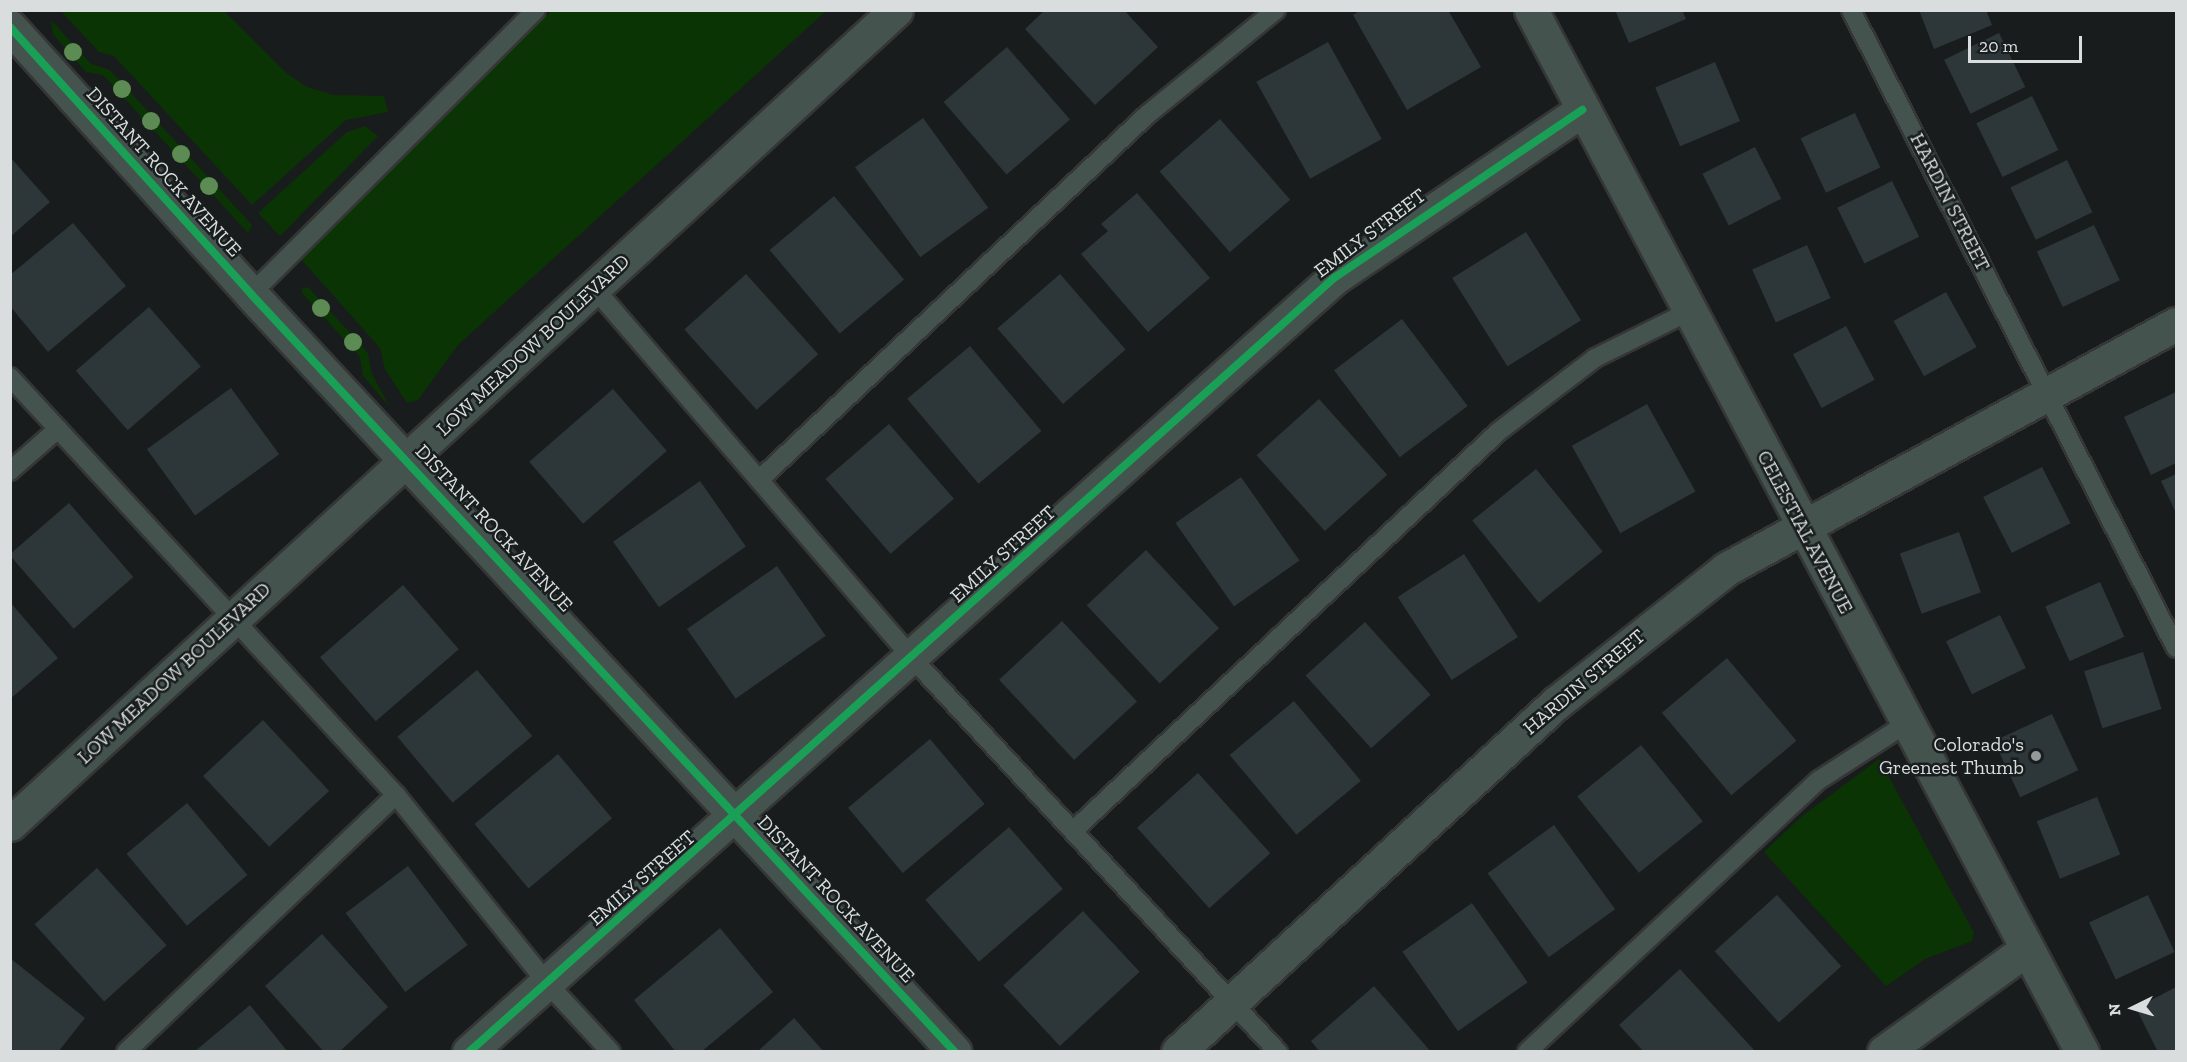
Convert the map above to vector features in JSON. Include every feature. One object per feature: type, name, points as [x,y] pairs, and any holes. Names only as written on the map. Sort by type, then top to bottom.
[{"type":"street","name":"LOW MEADOW BOULEVARD","points":[[10,824],[232,619],[409,460],[896,10]]},
{"type":"street","name":"CELESTIAL AVENUE","points":[[1531,10],[1690,311],[1800,526],[1909,722],[2082,1052]]},
{"type":"street","name":"DISTANT ROCK AVENUE","points":[[10,27],[250,294],[409,460],[955,1052]]},
{"type":"street","name":"EMILY STREET","points":[[470,1052],[737,816],[1334,278],[1582,110]]},
{"type":"street","name":"HARDIN STREET","points":[[1178,1052],[1556,703],[1726,569],[1800,526],[2176,324]]},
{"type":"street","points":[[1884,1052],[2027,949]]},
{"type":"lane","points":[[250,294],[536,10]]},
{"type":"lane","points":[[759,480],[1148,114],[1276,10]]},
{"type":"lane","name":"HARDIN STREET","points":[[1851,10],[2049,393],[2176,648]]},
{"type":"lane","points":[[594,288],[912,658],[1278,1052]]},
{"type":"lane","points":[[1073,831],[1498,432],[1595,358],[1690,311]]},
{"type":"lane","points":[[10,377],[396,795],[547,983],[611,1052]]},
{"type":"lane","points":[[10,471],[58,429]]},
{"type":"lane","points":[[1527,1052],[1819,780],[1909,722]]},
{"type":"lane","points":[[126,1052],[396,795]]},
{"type":"green space","points":[[552,10],[826,11],[458,345],[418,400],[407,403],[385,369],[380,348],[300,258]]},
{"type":"green space","points":[[61,11],[224,11],[285,72],[307,87],[333,95],[384,96],[388,112],[346,120],[252,205],[114,56],[99,52]]},
{"type":"green space","points":[[51,20],[91,64],[110,70],[252,225],[248,233],[103,75],[86,72],[53,34]]},
{"type":"green space","points":[[365,126],[378,136],[280,236],[258,213],[347,132]]},
{"type":"green space","points":[[308,287],[368,353],[371,372],[389,406],[363,376],[360,357],[303,294],[301,289]]},
{"type":"green space","points":[[1879,759],[1974,933],[1972,941],[1925,959],[1886,986],[1764,852],[1801,817]]},
{"type":"building","points":[[1045,10],[1124,10],[1158,47],[1095,105],[1025,29]]},
{"type":"building","points":[[1361,10],[1448,10],[1481,67],[1407,110],[1353,15]]},
{"type":"building","points":[[1615,10],[1682,10],[1686,19],[1629,43]]},
{"type":"building","points":[[1919,10],[1986,10],[1992,25],[1934,49]]},
{"type":"building","points":[[1999,33],[2025,87],[1970,114],[1944,60]]},
{"type":"building","points":[[1328,42],[1382,139],[1310,179],[1256,82]]},
{"type":"building","points":[[1007,47],[1070,119],[1007,175],[944,102]]},
{"type":"building","points":[[1715,62],[1740,121],[1680,146],[1655,87]]},
{"type":"building","points":[[2032,96],[2058,150],[2003,177],[1976,123]]},
{"type":"building","points":[[1855,113],[1880,167],[1826,193],[1801,138]]},
{"type":"building","points":[[923,118],[988,208],[920,257],[855,167]]},
{"type":"building","points":[[1220,119],[1290,200],[1230,252],[1160,171]]},
{"type":"building","points":[[1755,147],[1781,199],[1729,225],[1702,174]]},
{"type":"building","points":[[10,157],[50,202],[10,237]]},
{"type":"building","points":[[2067,160],[2092,212],[2036,240],[2010,188]]},
{"type":"building","points":[[1892,181],[1919,237],[1864,263],[1837,208]]},
{"type":"building","points":[[1137,193],[1210,278],[1148,332],[1081,254],[1108,231],[1101,224]]},
{"type":"building","points":[[834,196],[904,279],[840,333],[770,250]]},
{"type":"building","points":[[73,223],[126,286],[48,352],[10,306],[10,275]]},
{"type":"building","points":[[2094,225],[2120,280],[2063,307],[2037,252]]},
{"type":"building","points":[[1526,232],[1581,320],[1507,366],[1452,278]]},
{"type":"building","points":[[1807,245],[1831,298],[1776,322],[1752,269]]},
{"type":"building","points":[[746,274],[818,354],[757,410],[684,330]]},
{"type":"building","points":[[1060,274],[1126,349],[1063,404],[997,328]]},
{"type":"building","points":[[1946,292],[1977,347],[1924,376],[1894,321]]},
{"type":"building","points":[[149,307],[201,367],[128,430],[76,371]]},
{"type":"building","points":[[1402,319],[1468,406],[1400,457],[1334,370]]},
{"type":"building","points":[[1846,326],[1875,380],[1822,408],[1793,354]]},
{"type":"building","points":[[970,346],[1041,431],[979,484],[907,399]]},
{"type":"building","points":[[231,388],[279,454],[195,515],[147,449]]},
{"type":"building","points":[[613,389],[667,451],[583,524],[529,462]]},
{"type":"building","points":[[2176,392],[2176,463],[2151,475],[2124,417]]},
{"type":"building","points":[[1319,399],[1387,475],[1325,531],[1257,455]]},
{"type":"building","points":[[1647,404],[1695,491],[1620,533],[1572,446]]},
{"type":"building","points":[[889,424],[954,499],[891,554],[826,479]]},
{"type":"building","points":[[2042,467],[2071,523],[2012,553],[1983,497]]},
{"type":"building","points":[[1536,469],[1603,551],[1539,603],[1472,521]]},
{"type":"building","points":[[2176,474],[2176,513],[2161,481]]},
{"type":"building","points":[[1241,477],[1300,561],[1234,606],[1175,523]]},
{"type":"building","points":[[700,481],[746,547],[659,607],[613,542]]},
{"type":"building","points":[[69,503],[133,577],[74,629],[10,556]]},
{"type":"building","points":[[1959,532],[1981,592],[1922,614],[1900,554]]},
{"type":"building","points":[[1146,550],[1219,628],[1160,683],[1087,605]]},
{"type":"building","points":[[1464,554],[1518,637],[1452,680],[1398,597]]},
{"type":"building","points":[[777,566],[826,636],[736,699],[687,629]]},
{"type":"building","points":[[2100,582],[2124,637],[2070,661],[2045,606]]},
{"type":"building","points":[[403,585],[459,649],[376,721],[320,657]]},
{"type":"building","points":[[10,602],[58,658],[10,699]]},
{"type":"building","points":[[2000,615],[2026,668],[1972,694],[1946,641]]},
{"type":"building","points":[[1062,621],[1137,701],[1074,760],[999,680]]},
{"type":"building","points":[[1365,622],[1431,695],[1371,748],[1306,676]]},
{"type":"building","points":[[2143,652],[2162,709],[2103,728],[2084,671]]},
{"type":"building","points":[[1727,658],[1796,741],[1731,795],[1662,713]]},
{"type":"building","points":[[477,670],[532,736],[453,803],[397,737]]},
{"type":"building","points":[[1294,701],[1361,781],[1297,835],[1230,755]]},
{"type":"building","name":"Colorado's Greenest Thumb","points":[[2052,714],[2078,770],[2020,797],[1994,741]]},
{"type":"building","points":[[263,720],[329,791],[269,847],[203,776]]},
{"type":"building","points":[[930,739],[985,804],[903,873],[848,808]]},
{"type":"building","points":[[1641,745],[1703,821],[1639,873],[1577,797]]},
{"type":"building","points":[[558,754],[612,818],[528,888],[475,824]]},
{"type":"building","points":[[1198,773],[1270,853],[1209,908],[1137,828]]},
{"type":"building","points":[[2097,797],[2120,854],[2060,879],[2037,821]]},
{"type":"building","points":[[187,803],[247,875],[187,926],[126,854]]},
{"type":"building","points":[[1554,825],[1615,909],[1549,957],[1488,873]]},
{"type":"building","points":[[1009,827],[1063,889],[979,962],[925,900]]},
{"type":"building","points":[[408,866],[468,945],[405,992],[346,913]]},
{"type":"building","points":[[97,868],[167,945],[104,1001],[35,924]]},
{"type":"building","points":[[1777,895],[1841,966],[1779,1023],[1715,951]]},
{"type":"building","points":[[2148,895],[2175,952],[2116,980],[2089,922]]},
{"type":"building","points":[[1472,903],[1528,982],[1458,1031],[1402,952]]},
{"type":"building","points":[[1083,911],[1140,972],[1060,1046],[1003,985]]},
{"type":"building","points":[[720,928],[773,992],[701,1052],[676,1052],[634,1000]]},
{"type":"building","points":[[322,934],[388,1007],[339,1052],[324,1052],[265,986]]},
{"type":"building","points":[[10,958],[85,1018],[58,1052],[10,1052]]},
{"type":"building","points":[[1680,969],[1754,1050],[1753,1052],[1644,1052],[1619,1025]]},
{"type":"building","points":[[1374,986],[1431,1052],[1320,1052],[1311,1041]]},
{"type":"building","points":[[2176,987],[2176,1052],[2158,1052],[2136,1008]]},
{"type":"building","points":[[250,1005],[288,1052],[194,1052]]},
{"type":"building","points":[[794,1018],[824,1052],[757,1052]]},
{"type":"cycle path","points":[[10,27],[251,294],[955,1052]]},
{"type":"cycle path","points":[[469,1052],[1334,278],[1582,110]]},
{"type":"place","name":"Colorado's Greenest Thumb","points":[[2036,756]]}]
